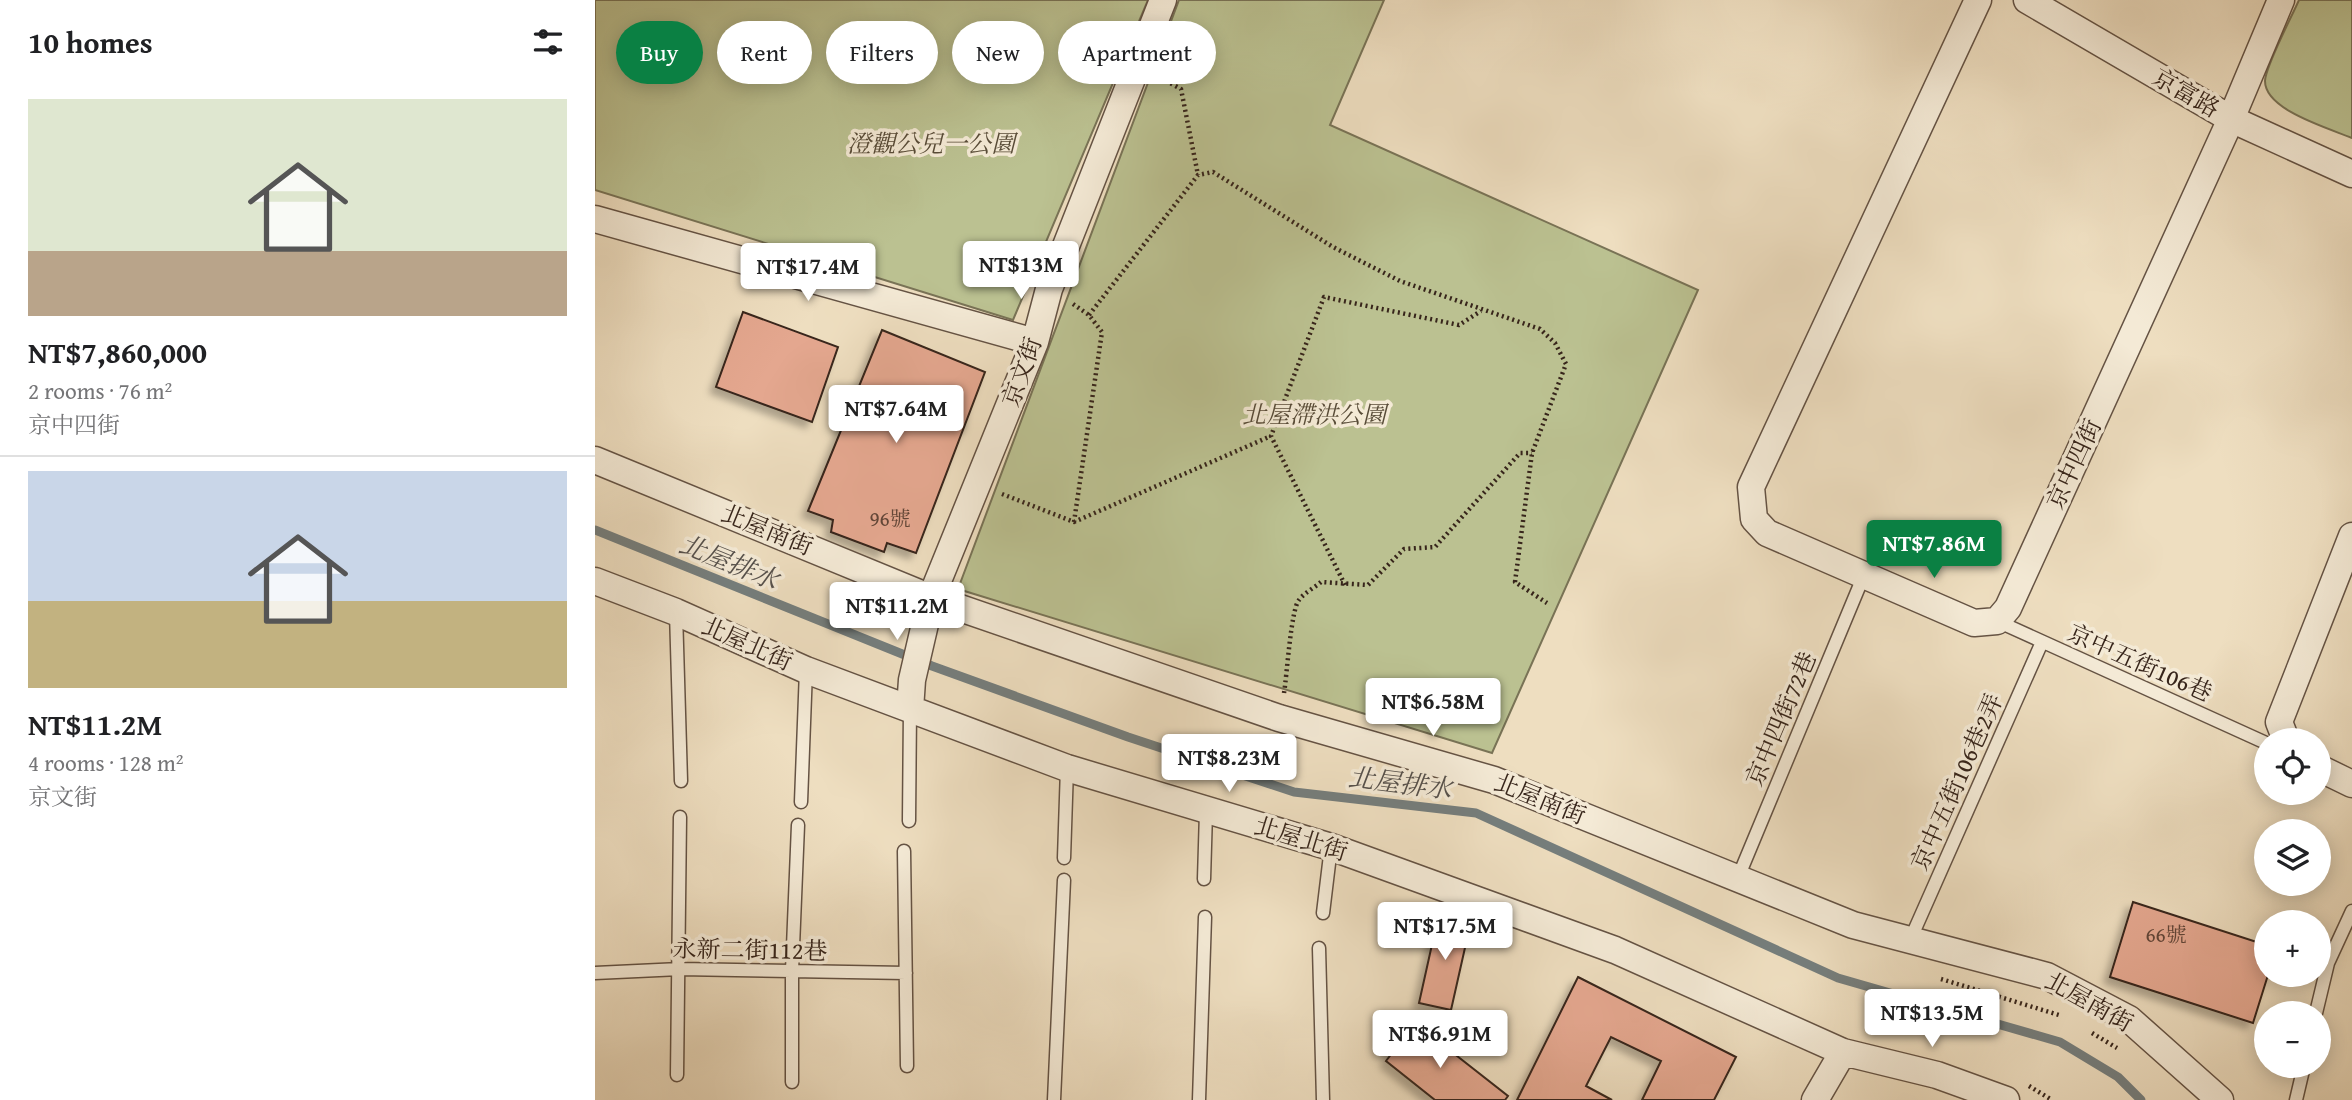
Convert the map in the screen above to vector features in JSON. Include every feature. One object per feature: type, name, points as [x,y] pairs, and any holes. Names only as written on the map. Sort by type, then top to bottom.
[{"type":"street","name":"京文街","points":[[1155,21],[1163,0]]},
{"type":"street","points":[[1978,0],[1751,487],[1754,519],[1767,533],[1973,623],[1997,621]]},
{"type":"street","name":"京富路","points":[[2027,0],[2231,120],[2352,174]]},
{"type":"street","name":"京中四街","points":[[1997,621],[2008,608],[2231,120],[2281,0]]},
{"type":"street","name":"京文街","points":[[909,709],[912,680],[929,607],[1035,342],[1049,289],[1130,84]]},
{"type":"street","points":[[595,219],[1035,342]]},
{"type":"street","name":"北屋南街","points":[[595,460],[929,607],[1279,718],[1494,780],[1853,925],[1911,938],[2047,976],[2129,1019],[2220,1100]]},
{"type":"street","points":[[2281,728],[2279,722],[2352,536]]},
{"type":"street","name":"北屋北街","points":[[595,580],[806,670],[1067,768],[1206,812],[1331,846],[1615,950],[1843,1052],[1937,1075],[2006,1100]]},
{"type":"street","points":[[2331,774],[2352,784]]},
{"type":"street","points":[[1815,1100],[1843,1052]]},
{"type":"lane","name":"京中四街72巷","points":[[1737,880],[1864,575]]},
{"type":"lane","points":[[675,612],[681,781]]},
{"type":"lane","name":"京中五街106巷","points":[[1997,621],[2254,738]]},
{"type":"lane","name":"京中五街106巷2弄","points":[[1911,938],[2042,642]]},
{"type":"lane","points":[[801,802],[806,670]]},
{"type":"lane","points":[[908,821],[909,709]]},
{"type":"lane","points":[[1064,858],[1067,768]]},
{"type":"lane","points":[[1204,879],[1206,812]]},
{"type":"lane","points":[[677,1075],[680,817]]},
{"type":"lane","points":[[792,1082],[792,971],[798,825]]},
{"type":"lane","points":[[1322,913],[1331,846]]},
{"type":"lane","points":[[904,851],[907,1066]]},
{"type":"lane","points":[[1054,1100],[1064,880]]},
{"type":"lane","points":[[2319,1001],[2328,963],[2352,911]]},
{"type":"lane","points":[[1199,1100],[1205,917]]},
{"type":"lane","points":[[1319,948],[1323,1100]]},
{"type":"lane","name":"永新二街112巷","points":[[595,973],[680,969],[906,973]]},
{"type":"lane","points":[[2296,1100],[2301,1078]]},
{"type":"path","points":[[1172,84],[1181,89],[1198,175]]},
{"type":"path","points":[[1089,315],[1198,175],[1213,172],[1333,247],[1400,281],[1481,311],[1540,329],[1555,343],[1566,364],[1532,453],[1515,582],[1547,603]]},
{"type":"path","points":[[1049,289],[1089,315],[1102,332],[1074,522]]},
{"type":"path","points":[[979,484],[1074,522],[1271,436],[1324,297],[1459,325],[1481,311]]},
{"type":"path","points":[[1271,436],[1345,585]]},
{"type":"path","points":[[1279,718],[1297,601],[1321,582],[1368,585],[1404,549],[1435,547],[1520,453],[1532,453]]},
{"type":"green space","name":"澄觀公兒一公園","points":[[595,0],[1148,0],[1139,21],[1058,21],[1058,84],[1113,84],[1013,320],[595,190]]},
{"type":"green space","name":"北屋滯洪公園","points":[[1179,0],[1384,0],[1330,125],[1698,290],[1492,753],[958,589],[1147,84],[1216,84],[1216,21],[1171,21]]},
{"type":"green space","points":[[2299,0],[2352,0],[2352,138],[2300,117],[2275,101],[2268,91],[2265,81],[2269,65]]},
{"type":"building","points":[[743,312],[838,347],[812,422],[716,387]]},
{"type":"building","points":[[882,330],[985,372],[916,553],[887,543],[884,552],[831,532],[833,520],[808,511]]},
{"type":"building","points":[[2133,902],[2254,941],[2254,987],[2264,987],[2260,1001],[2254,1001],[2253,1023],[2110,977]]},
{"type":"building","points":[[1439,913],[1471,921],[1451,1010],[1419,1003]]},
{"type":"building","points":[[1578,977],[1736,1057],[1714,1100],[1642,1100],[1661,1061],[1611,1037],[1586,1086],[1612,1100],[1517,1100]]},
{"type":"building","points":[[1415,1023],[1508,1096],[1505,1100],[1435,1100],[1386,1061]]},
{"type":"waterway","name":"北屋排水","points":[[595,530],[932,666],[1128,737],[1294,792],[1476,813],[1838,978],[2060,1042],[2118,1077],[2141,1100]]}]
